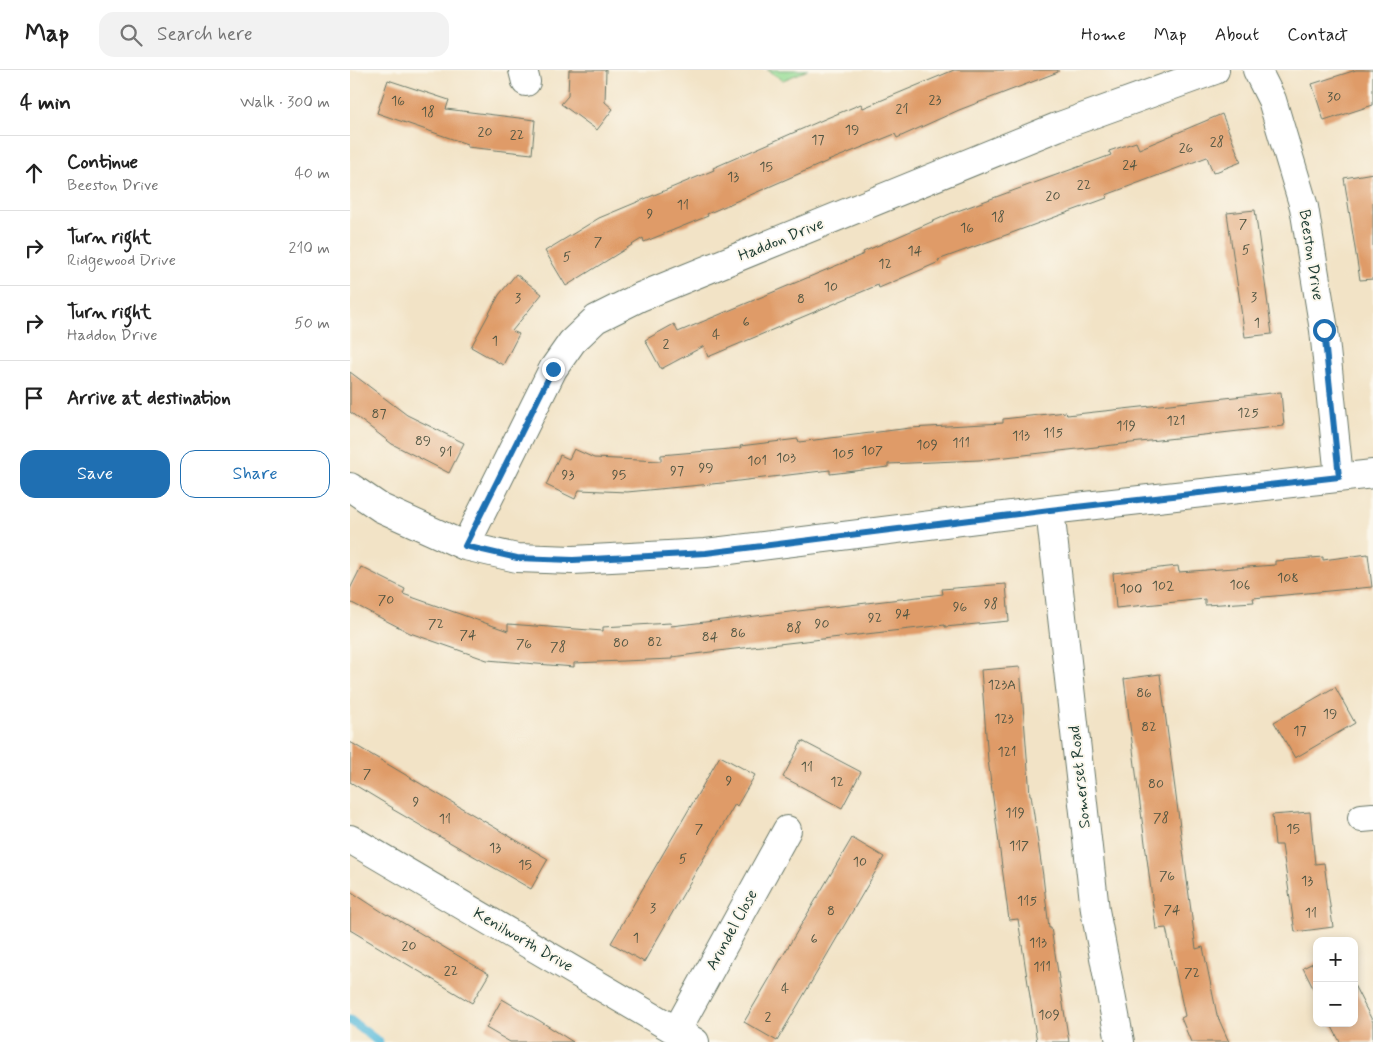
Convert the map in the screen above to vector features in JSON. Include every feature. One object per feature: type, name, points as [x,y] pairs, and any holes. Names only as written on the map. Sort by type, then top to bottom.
[{"type":"street","name":"Haddon Drive","points":[[465,546],[553,369],[572,342],[596,319],[640,297],[1057,127],[1214,70]]},
{"type":"street","name":"Beeston Drive","points":[[1257,70],[1272,100],[1304,207],[1324,330],[1339,477]]},
{"type":"street","points":[[350,487],[381,508],[465,546],[517,558],[573,560],[706,553],[1050,510],[1373,474]]},
{"type":"street","name":"Somerset Road","points":[[1050,510],[1095,910],[1120,1042]]},
{"type":"street","name":"Arundel Close","points":[[686,1036],[787,830]]},
{"type":"street","name":"Kenilworth Drive","points":[[350,839],[686,1036]]},
{"type":"green space","points":[[767,70],[808,70],[783,80]]},
{"type":"building","points":[[569,70],[606,70],[605,102],[613,109],[597,130],[561,104],[568,96]]},
{"type":"building","points":[[954,70],[1058,70],[1058,72],[959,110],[897,138],[895,134],[828,161],[707,214],[708,216],[644,242],[643,238],[566,286],[545,251],[599,218],[714,170],[713,168],[827,118],[861,104],[863,108]]},
{"type":"building","points":[[1356,70],[1373,70],[1373,105],[1324,121],[1312,84]]},
{"type":"building","points":[[388,80],[449,100],[446,109],[535,120],[532,154],[467,147],[467,144],[377,113]]},
{"type":"building","points":[[1222,114],[1241,162],[1213,173],[1207,157],[1106,195],[1107,198],[938,260],[939,262],[879,288],[878,285],[708,357],[704,346],[661,369],[645,340],[674,324],[678,332],[864,254],[863,252],[952,213],[1111,155],[1109,151],[1136,142],[1139,149]]},
{"type":"building","points":[[1373,173],[1373,279],[1360,280],[1344,178]]},
{"type":"building","points":[[1255,210],[1272,334],[1245,337],[1227,213]]},
{"type":"building","points":[[516,274],[542,294],[512,331],[519,334],[503,365],[471,347],[499,295]]},
{"type":"building","points":[[350,372],[407,415],[464,443],[449,473],[392,444],[350,412]]},
{"type":"building","points":[[1281,392],[1284,426],[979,460],[888,464],[888,467],[830,474],[830,470],[627,492],[579,490],[575,499],[546,485],[560,455],[569,459],[574,449],[594,458],[661,461],[661,455],[741,448],[740,446],[798,439],[799,442],[910,428],[1003,423],[1003,419],[1066,412],[1067,415]]},
{"type":"building","points":[[1368,554],[1372,587],[1253,598],[1254,602],[1205,605],[1205,599],[1116,608],[1113,573],[1178,566],[1179,572],[1275,565],[1275,561],[1323,557],[1323,560]]},
{"type":"building","points":[[361,567],[405,589],[403,594],[508,631],[508,624],[603,631],[603,627],[670,623],[671,626],[943,594],[942,589],[1006,584],[1009,621],[945,627],[945,625],[726,650],[672,657],[672,659],[574,663],[574,667],[487,660],[410,633],[350,602],[350,589]]},
{"type":"building","points":[[1020,667],[1030,795],[1049,928],[1051,928],[1069,1042],[1037,1042],[1018,919],[1009,920],[988,760],[981,670]]},
{"type":"building","points":[[1160,674],[1196,949],[1203,947],[1217,1015],[1229,1042],[1191,1042],[1181,1018],[1185,1016],[1166,928],[1156,929],[1124,679]]},
{"type":"building","points":[[1335,687],[1355,723],[1295,758],[1274,722]]},
{"type":"building","points":[[802,741],[861,772],[842,808],[783,777]]},
{"type":"building","points":[[350,742],[548,859],[531,889],[392,809],[350,782]]},
{"type":"building","points":[[720,756],[755,775],[737,806],[735,804],[644,962],[611,943]]},
{"type":"building","points":[[1310,812],[1315,864],[1324,863],[1333,927],[1295,932],[1282,845],[1275,845],[1272,815]]},
{"type":"building","points":[[852,838],[884,857],[777,1041],[744,1022]]},
{"type":"building","points":[[350,891],[387,915],[489,974],[472,1003],[350,930]]},
{"type":"building","points":[[1313,963],[1313,988],[1303,968]]},
{"type":"building","points":[[1358,993],[1373,1022],[1373,1042],[1340,1042],[1332,1027],[1358,1027]]},
{"type":"building","points":[[502,999],[573,1042],[510,1042],[486,1028]]},
{"type":"waterway","points":[[350,1020],[379,1042]]},
{"type":"route","points":[[553,369],[465,546],[517,558],[573,560],[706,553],[1050,510],[1339,477],[1324,330]]}]
